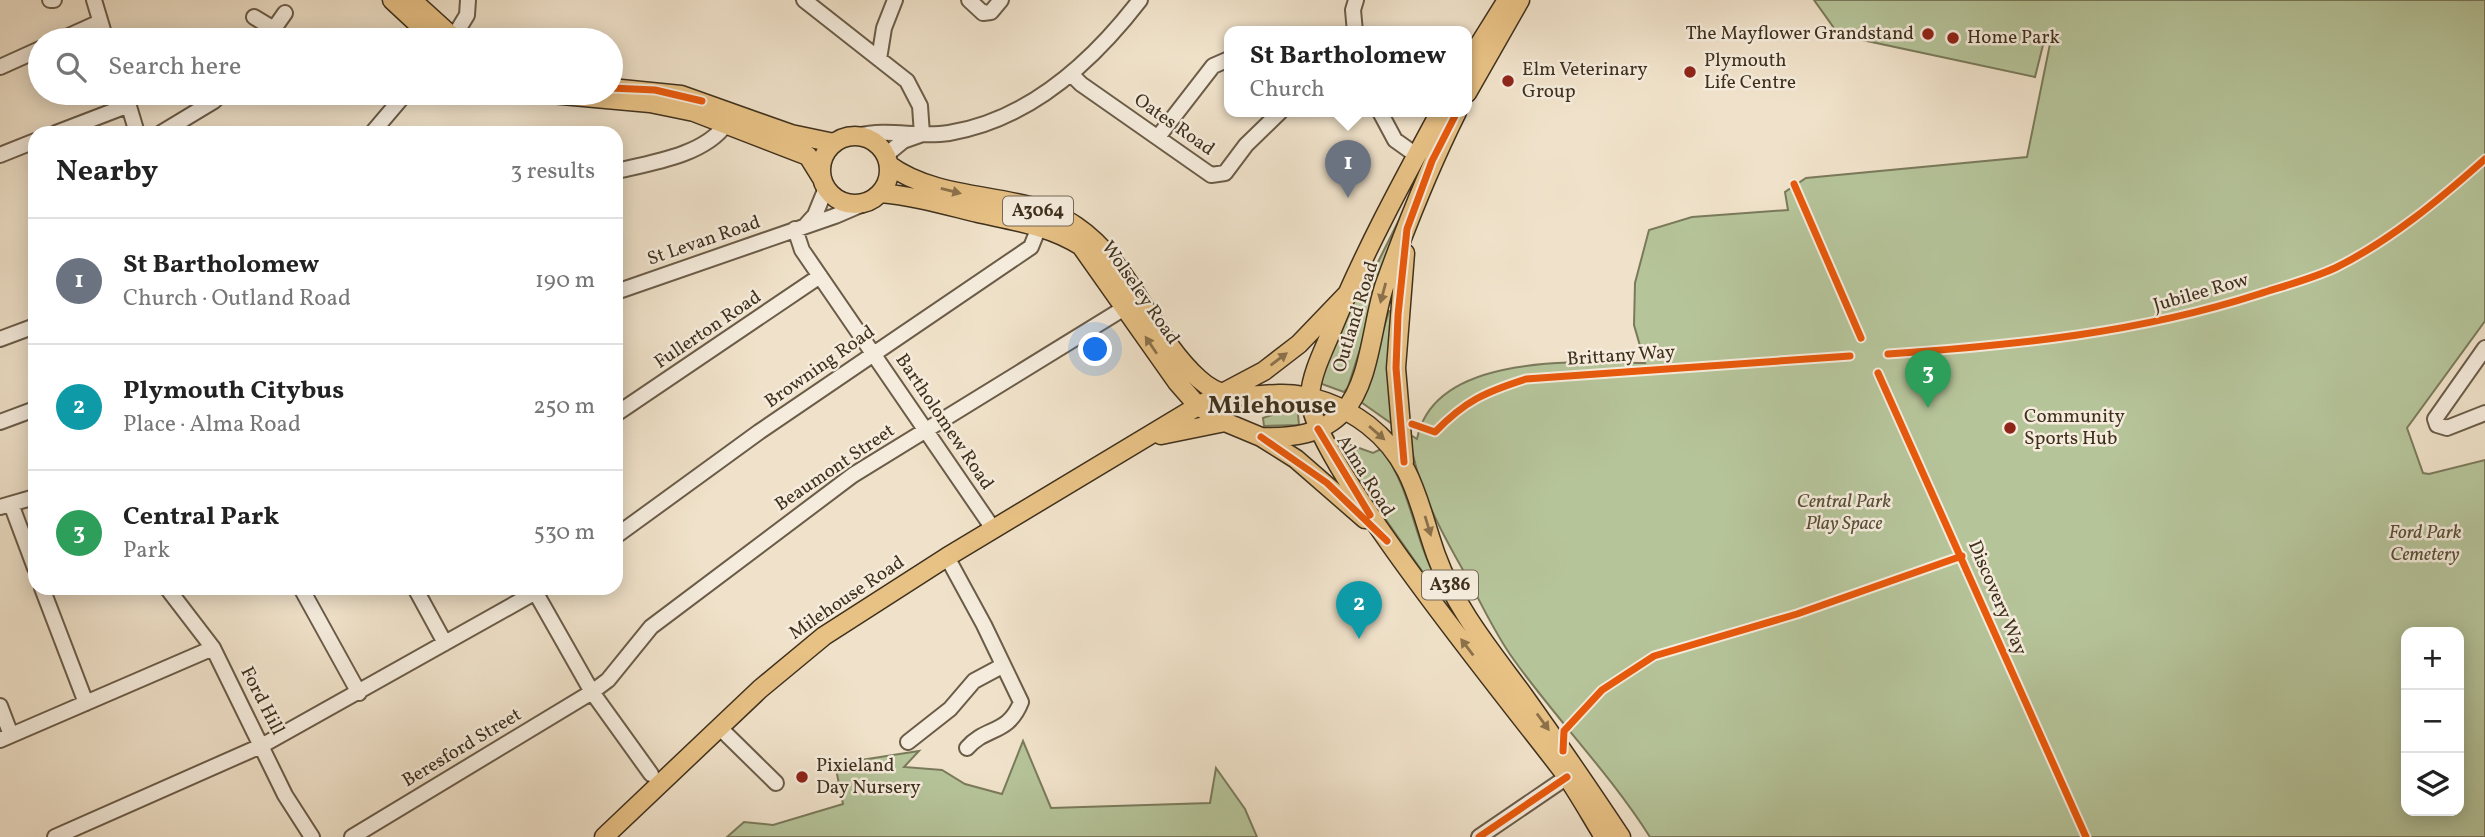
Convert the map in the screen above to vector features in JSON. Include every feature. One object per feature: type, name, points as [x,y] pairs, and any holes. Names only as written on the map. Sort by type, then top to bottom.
[{"type":"main road","points":[[392,0],[431,28]]},
{"type":"main road","points":[[412,0],[437,28]]},
{"type":"main road","points":[[1472,56],[1507,0]]},
{"type":"main road","points":[[1472,84],[1520,0]]},
{"type":"main road","points":[[623,89],[681,94],[791,134],[834,143],[858,136],[869,139],[888,160],[888,180],[881,193],[863,204],[845,203],[824,183],[808,156],[694,113],[650,103],[623,101]]},
{"type":"main road","name":"Outland Road","points":[[1309,397],[1317,366],[1347,294],[1437,117]]},
{"type":"main road","name":"Outland Road","points":[[1345,410],[1363,371],[1384,287],[1432,161],[1454,117]]},
{"type":"main road","points":[[824,183],[821,164],[834,143]]},
{"type":"main road","name":"Wolseley Road","points":[[888,160],[920,183],[1028,208],[1072,223],[1094,239],[1111,258],[1179,360],[1222,396]]},
{"type":"main road","name":"Wolseley Road","points":[[881,193],[916,197],[1039,227],[1065,236],[1081,246],[1177,382],[1198,406],[1225,422],[1261,437]]},
{"type":"main road","name":"Outland Road","points":[[1404,462],[1396,368],[1398,315],[1407,229]]},
{"type":"main road","name":"Outland Road","points":[[1198,406],[1222,396],[1283,357],[1347,294]]},
{"type":"main road","points":[[1222,396],[1240,398],[1280,394],[1309,397]]},
{"type":"main road","name":"Alma Road","points":[[1309,397],[1345,410],[1387,441],[1404,462],[1427,522],[1436,556],[1464,612],[1575,767],[1620,837]]},
{"type":"main road","name":"Alma Road","points":[[1309,397],[1318,429],[1388,541],[1567,777],[1604,837]]},
{"type":"main road","name":"Milehouse Road","points":[[604,837],[791,662],[824,636],[947,557],[1198,406]]},
{"type":"main road","points":[[1261,437],[1297,436],[1318,429],[1345,410]]},
{"type":"main road","name":"Milehouse Road","points":[[1147,439],[1225,422]]},
{"type":"main road","name":"Alma Road","points":[[1261,437],[1327,483],[1388,541]]},
{"type":"street","points":[[94,0],[102,28]]},
{"type":"street","points":[[457,28],[467,15],[468,0]]},
{"type":"street","points":[[804,0],[896,71],[913,90],[920,106],[922,134]]},
{"type":"street","points":[[880,59],[884,28],[895,0]]},
{"type":"street","points":[[969,0],[983,13],[991,12],[1001,0]]},
{"type":"street","points":[[858,136],[873,132],[949,133],[1010,112],[1037,99],[1071,74],[1103,45],[1140,0]]},
{"type":"street","points":[[1340,0],[1354,5],[1355,26]]},
{"type":"street","points":[[274,28],[285,13]]},
{"type":"street","points":[[254,17],[264,28]]},
{"type":"street","points":[[87,28],[100,22]]},
{"type":"street","points":[[0,66],[28,54]]},
{"type":"street","points":[[1158,137],[1213,66],[1224,61]]},
{"type":"street","name":"Oates Road","points":[[1071,74],[1080,84],[1158,137],[1196,167],[1218,175],[1225,173],[1246,145],[1275,117]]},
{"type":"street","points":[[71,126],[114,105]]},
{"type":"street","points":[[129,105],[135,126]]},
{"type":"street","points":[[173,126],[207,105]]},
{"type":"street","points":[[378,126],[396,105]]},
{"type":"street","points":[[1383,117],[1395,140],[1416,156]]},
{"type":"street","points":[[623,169],[696,147],[718,136],[726,124]]},
{"type":"street","points":[[888,160],[902,141],[922,134]]},
{"type":"street","points":[[0,155],[28,144]]},
{"type":"street","points":[[800,227],[815,215],[824,183]]},
{"type":"street","name":"St Levan Road","points":[[623,290],[863,204]]},
{"type":"street","name":"Bartholomew Road","points":[[800,227],[802,250],[928,429],[994,530]]},
{"type":"street","name":"Browning Road","points":[[623,531],[873,353],[1031,247],[1039,227]]},
{"type":"street","name":"Fullerton Road","points":[[623,409],[820,276]]},
{"type":"street","name":"Beaumont Street","points":[[592,692],[608,680],[651,627],[853,475],[1126,307]]},
{"type":"street","points":[[0,340],[28,329]]},
{"type":"street","points":[[2485,348],[2437,413],[2437,425],[2447,428],[2485,413]]},
{"type":"street","points":[[0,422],[28,412]]},
{"type":"street","points":[[28,499],[5,506],[28,554]]},
{"type":"street","points":[[947,557],[1021,702],[1009,724],[975,738],[967,748]]},
{"type":"street","points":[[46,595],[86,703]]},
{"type":"street","name":"Ford Hill","points":[[172,595],[213,648],[263,745],[285,795],[312,837]]},
{"type":"street","points":[[305,595],[359,693]]},
{"type":"street","points":[[419,595],[446,643]]},
{"type":"street","points":[[55,837],[263,745],[528,595]]},
{"type":"street","points":[[540,595],[592,692],[651,774]]},
{"type":"street","points":[[0,706],[6,738],[213,648]]},
{"type":"street","points":[[908,742],[950,709],[974,681],[1002,666]]},
{"type":"street","name":"Beresford Street","points":[[352,837],[592,692]]},
{"type":"street","points":[[720,728],[776,783]]},
{"type":"street","points":[[1479,837],[1567,777]]},
{"type":"green space","points":[[1814,0],[2485,0],[2485,321],[2407,428],[2423,473],[2429,474],[2485,460],[2485,837],[1650,837],[1618,791],[1531,683],[1501,640],[1448,543],[1417,472],[1409,434],[1417,439],[1429,411],[1451,390],[1479,376],[1513,368],[1584,362],[1645,363],[1634,325],[1635,283],[1649,230],[1692,217],[1788,210],[1785,192],[1806,178],[2027,157],[2051,39],[2044,41],[2035,77],[1839,35]]},
{"type":"green space","points":[[1405,208],[1348,387],[1344,392],[1319,383],[1361,286],[1369,280]]},
{"type":"green space","points":[[1389,311],[1392,312],[1395,426],[1361,402]]},
{"type":"green space","points":[[1297,404],[1299,425],[1264,426],[1263,418],[1272,415],[1271,412],[1262,413],[1261,407]]},
{"type":"green space","points":[[1334,439],[1373,453],[1381,449],[1402,487],[1434,575],[1468,636],[1330,441]]},
{"type":"green space","points":[[1023,741],[1051,808],[1210,803],[1216,768],[1245,809],[1257,837],[727,837],[744,822],[773,825],[843,804],[835,764],[919,751],[904,767],[942,770],[965,784],[1002,794]]},
{"type":"cycle path","points":[[623,89],[655,90],[702,101]]},
{"type":"cycle path","points":[[1404,462],[1396,368],[1398,315],[1407,229],[1432,161],[1454,117]]},
{"type":"cycle path","name":"Jubilee Row","points":[[1888,354],[2029,341],[2122,328],[2214,307],[2317,276],[2355,257],[2395,232],[2485,159]]},
{"type":"cycle path","points":[[1794,184],[1861,338]]},
{"type":"cycle path","name":"Brittany Way","points":[[1412,424],[1435,432],[1456,412],[1476,399],[1526,379],[1850,356]]},
{"type":"cycle path","name":"Discovery Way","points":[[1878,373],[2086,837]]},
{"type":"cycle path","points":[[1318,429],[1370,515]]},
{"type":"cycle path","points":[[1261,437],[1327,483],[1387,541]]},
{"type":"cycle path","name":"Discovery Way","points":[[1563,751],[1564,731],[1602,690],[1654,656],[1797,614],[1962,556]]},
{"type":"cycle path","points":[[1479,837],[1567,777]]},
{"type":"place","name":"The Mayflower Grandstand","points":[[1928,34]]},
{"type":"place","name":"Home Park","points":[[1953,38]]},
{"type":"place","name":"Plymouth Life Centre","points":[[1690,72]]},
{"type":"place","name":"Elm Veterinary Group","points":[[1508,81]]},
{"type":"place","name":"St Bartholomew","points":[[1348,198]]},
{"type":"place","name":"Central Park","points":[[1928,408]]},
{"type":"place","name":"Community Sports Hub","points":[[2010,428]]},
{"type":"place","name":"Plymouth Citybus","points":[[1359,639]]},
{"type":"place","name":"Pixieland Day Nursery","points":[[802,777]]},
{"type":"district","name":"Milehouse","points":[[1272,406]]},
{"type":"park label","name":"Central Park Play Space","points":[[1844,513]]},
{"type":"park label","name":"Ford Park Cemetery","points":[[2425,544]]}]
